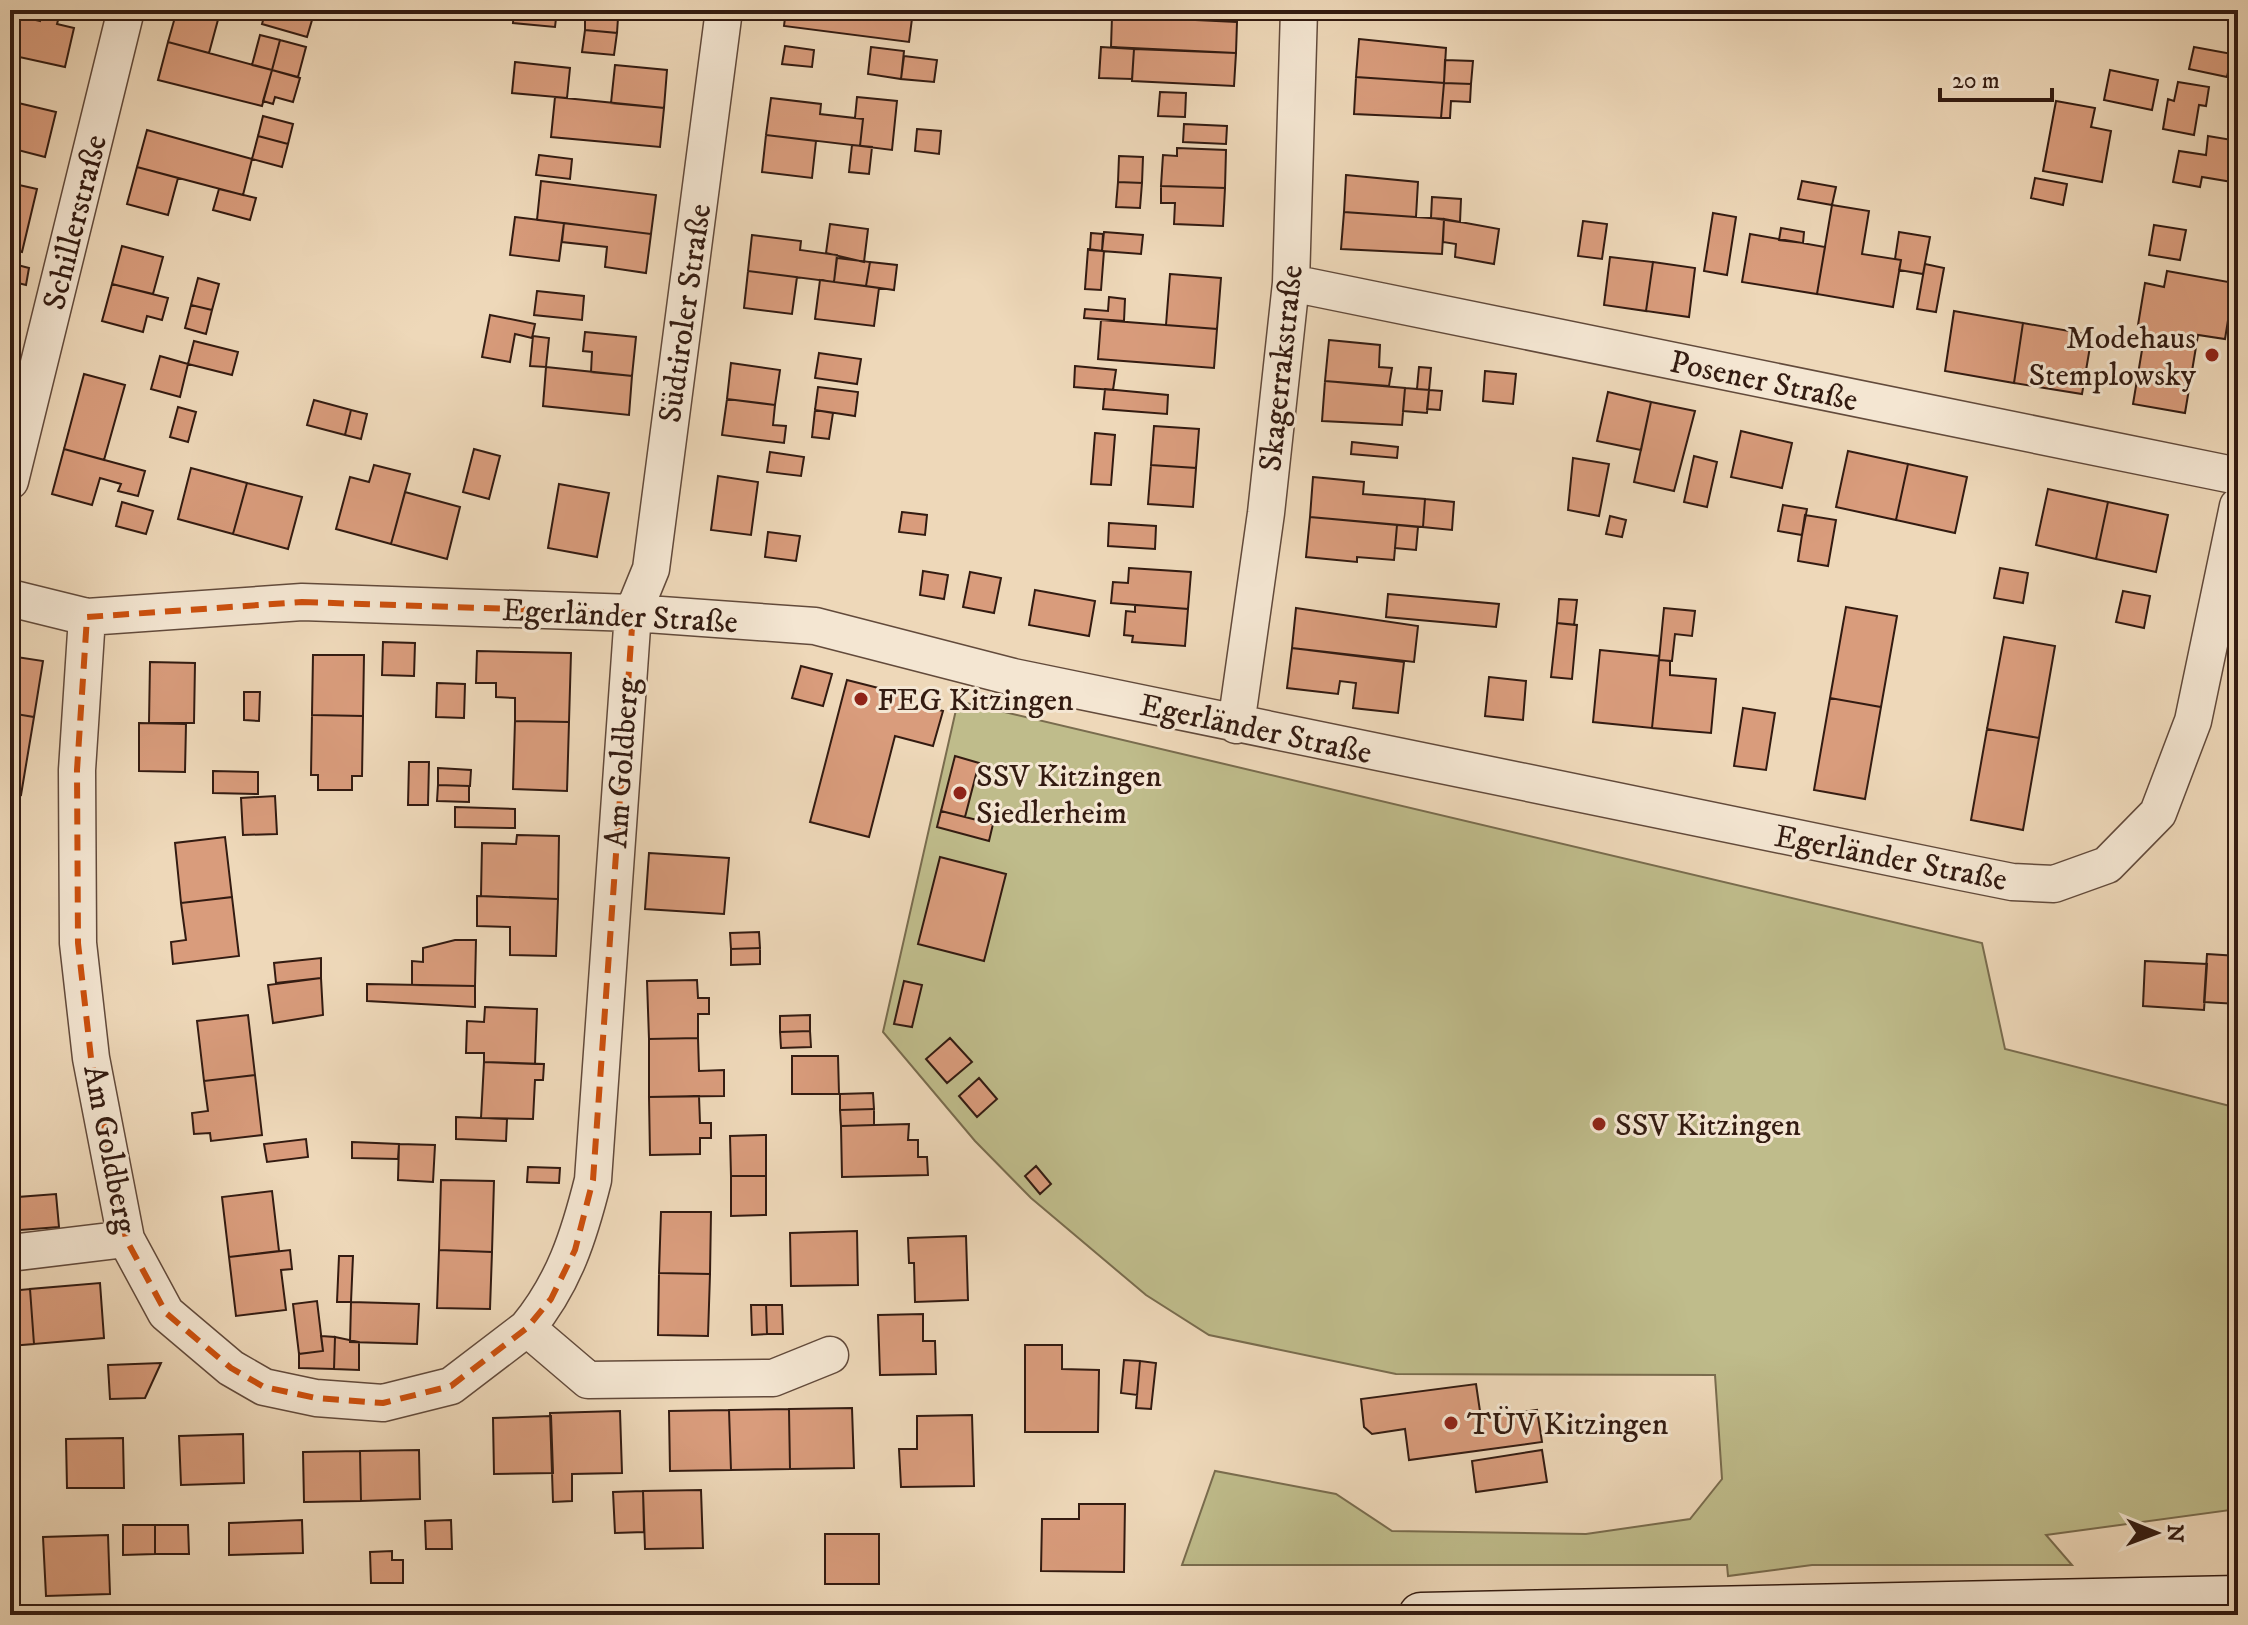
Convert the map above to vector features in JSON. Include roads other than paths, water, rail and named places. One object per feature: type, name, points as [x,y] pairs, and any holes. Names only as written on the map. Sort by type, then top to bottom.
[{"type":"main road","points":[[1421,1615],[1605,1614],[2238,1598]]},
{"type":"street","name":"Schillerstraße","points":[[10,481],[126,10]]},
{"type":"street","name":"Südtiroler Straße","points":[[633,613],[651,569],[724,10]]},
{"type":"street","name":"Skagerrakstraße","points":[[1236,725],[1266,513],[1291,283],[1299,10]]},
{"type":"street","name":"Posener Straße","points":[[1291,283],[2238,476]]},
{"type":"street","name":"Egerländer Straße","points":[[10,598],[87,617],[302,602],[633,613],[815,626],[1013,677],[1236,725],[2012,882],[2054,884],[2107,865],[2158,813],[2193,721],[2238,506]]},
{"type":"street","name":"Am Goldberg","points":[[87,617],[77,770],[78,943],[91,1058],[126,1239],[166,1313],[231,1368],[264,1387],[316,1398],[383,1403],[451,1386],[527,1328],[551,1299],[575,1250],[593,1180],[633,613]]},
{"type":"street","points":[[10,1253],[126,1239]]},
{"type":"street","points":[[527,1328],[588,1380],[773,1378],[830,1355]]},
{"type":"place","name":"Modehaus Stemplowsky","points":[[2212,355]]},
{"type":"place","name":"FEG Kitzingen","points":[[861,699]]},
{"type":"place","name":"SSV Kitzingen Siedlerheim","points":[[960,793]]},
{"type":"place","name":"SSV Kitzingen","points":[[1599,1124]]},
{"type":"place","name":"TÜV Kitzingen","points":[[1451,1423]]}]
